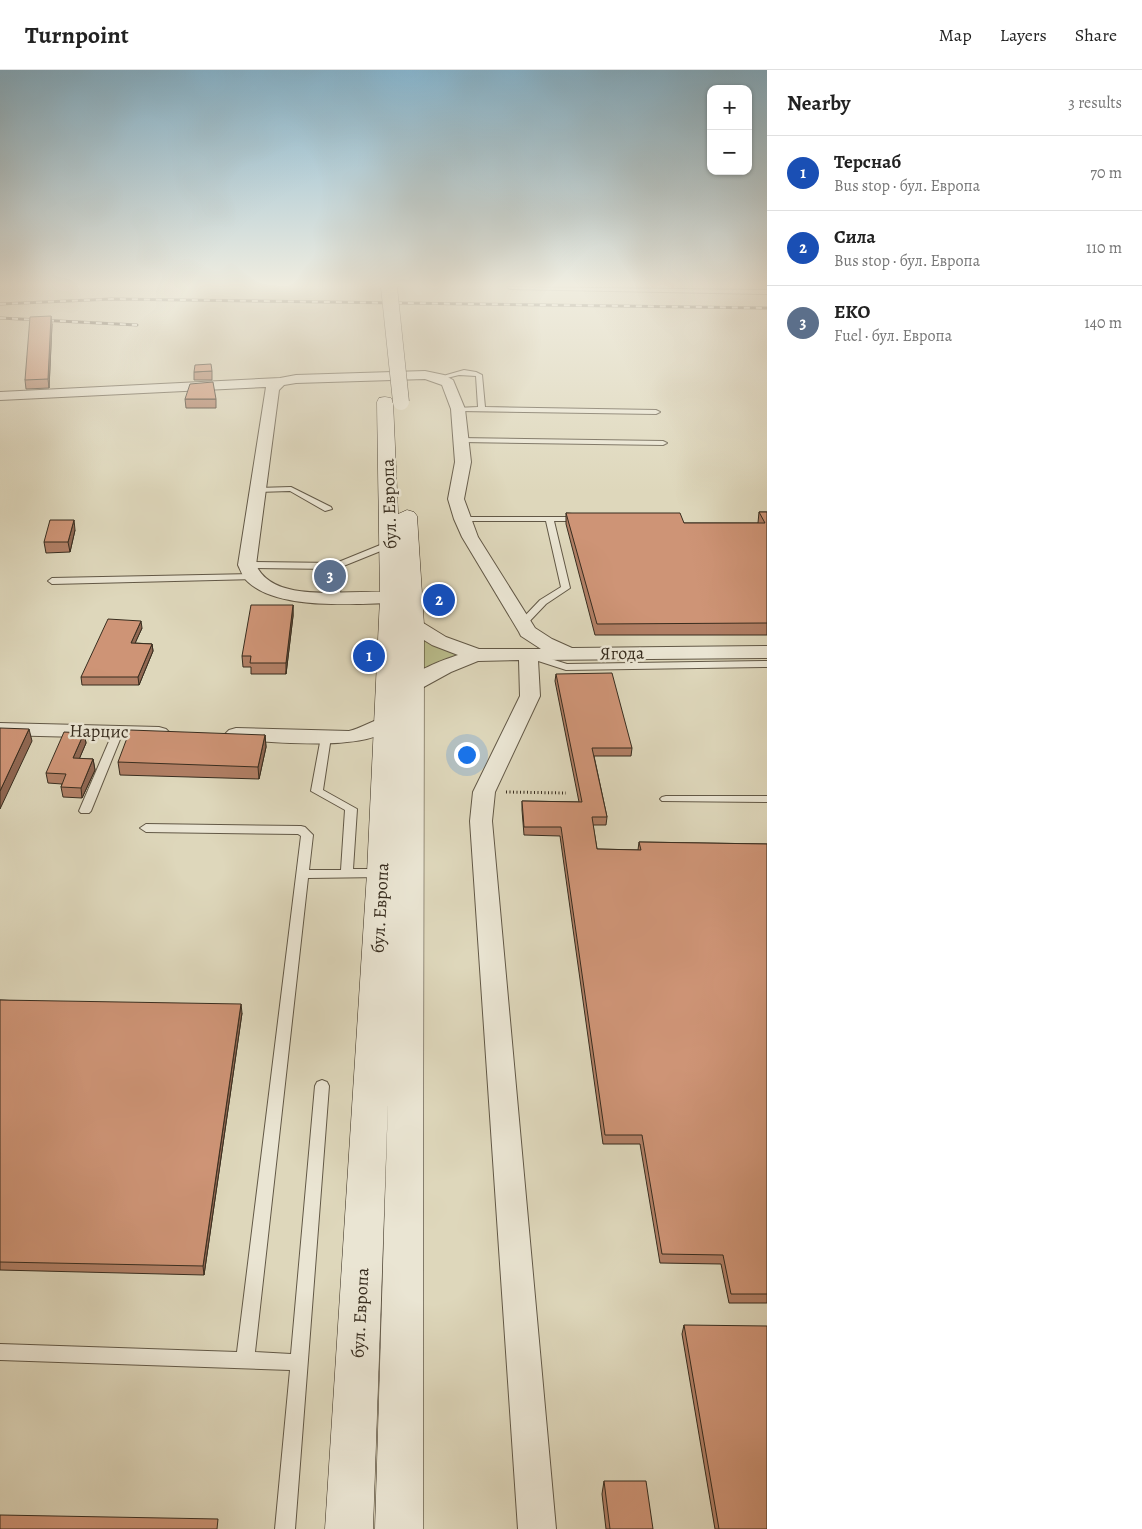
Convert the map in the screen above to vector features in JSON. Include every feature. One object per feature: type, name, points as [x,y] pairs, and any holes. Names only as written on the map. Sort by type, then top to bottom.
[{"type":"main road","name":"бул. Европа","points":[[348,1529],[382,873],[391,598],[390,544],[393,402],[386,355]]},
{"type":"main road","name":"бул. Европа","points":[[391,355],[393,402],[413,626],[399,1529]]},
{"type":"street","points":[[0,396],[280,382],[296,379],[425,375],[439,378],[448,383],[458,409],[463,462],[456,498],[462,520],[526,637],[530,696],[484,792],[481,821],[537,1529]]},
{"type":"street","points":[[280,382],[272,388],[258,490],[250,571],[271,588],[295,595],[391,598]]},
{"type":"street","points":[[413,626],[439,641],[477,655]]},
{"type":"street","name":"Ягода","points":[[477,655],[499,655],[526,637],[569,654],[767,652]]},
{"type":"street","points":[[413,685],[434,670],[455,661],[477,655]]},
{"type":"street","name":"Нарцис","points":[[0,729],[177,733]]},
{"type":"street","points":[[217,734],[349,737],[371,744],[385,738]]},
{"type":"lane","points":[[439,378],[460,372],[472,371],[479,375],[482,410]]},
{"type":"lane","points":[[458,409],[656,412]]},
{"type":"lane","points":[[461,440],[662,443]]},
{"type":"lane","points":[[258,490],[292,490],[328,508]]},
{"type":"lane","points":[[549,519],[566,588],[543,602],[526,637],[566,667],[767,664]]},
{"type":"lane","points":[[462,520],[587,519]]},
{"type":"lane","points":[[52,581],[337,566],[390,544]]},
{"type":"lane","points":[[335,597],[337,566]]},
{"type":"lane","points":[[85,811],[118,732]]},
{"type":"lane","points":[[326,737],[317,791],[351,809],[347,874]]},
{"type":"lane","points":[[666,799],[767,798]]},
{"type":"lane","points":[[146,828],[301,830],[307,834],[246,1360]]},
{"type":"lane","points":[[302,874],[382,873]]},
{"type":"lane","points":[[286,1529],[322,1086]]},
{"type":"lane","points":[[0,1352],[299,1362]]},
{"type":"path","points":[[484,792],[566,793]]},
{"type":"green space","points":[[413,625],[477,655],[413,685]]},
{"type":"building","points":[[27,355],[49,355],[48,379],[25,380]]},
{"type":"building","points":[[211,364],[212,371],[194,372],[195,365]]},
{"type":"building","points":[[213,382],[216,399],[185,399],[190,384]]},
{"type":"building","points":[[759,512],[767,512],[767,623],[597,624],[566,513],[680,513],[684,523],[765,523]]},
{"type":"building","points":[[50,520],[74,520],[68,542],[44,542]]},
{"type":"building","points":[[251,605],[293,605],[286,663],[250,663],[251,656],[242,656]]},
{"type":"building","points":[[108,619],[141,621],[131,643],[152,644],[138,677],[81,677]]},
{"type":"building","points":[[612,673],[632,748],[592,748],[607,817],[592,817],[597,849],[641,850],[639,842],[767,844],[767,1294],[731,1294],[723,1255],[662,1254],[642,1135],[605,1135],[561,827],[524,827],[522,801],[582,802],[556,674]]},
{"type":"building","points":[[0,728],[29,729],[0,791]]},
{"type":"building","points":[[130,730],[265,735],[258,767],[118,762]]},
{"type":"building","points":[[64,732],[84,733],[73,758],[93,759],[81,788],[61,787],[66,774],[46,773]]},
{"type":"building","points":[[0,1000],[241,1004],[203,1266],[0,1262]]},
{"type":"building","points":[[684,1325],[767,1326],[767,1529],[719,1529]]},
{"type":"building","points":[[604,1481],[646,1481],[653,1529],[610,1529]]},
{"type":"building","points":[[0,1515],[218,1519],[217,1529],[0,1529]]},
{"type":"place","name":"EKO","points":[[330,576]]},
{"type":"place","name":"Сила","points":[[439,600]]},
{"type":"place","name":"Терснаб","points":[[369,656]]}]
